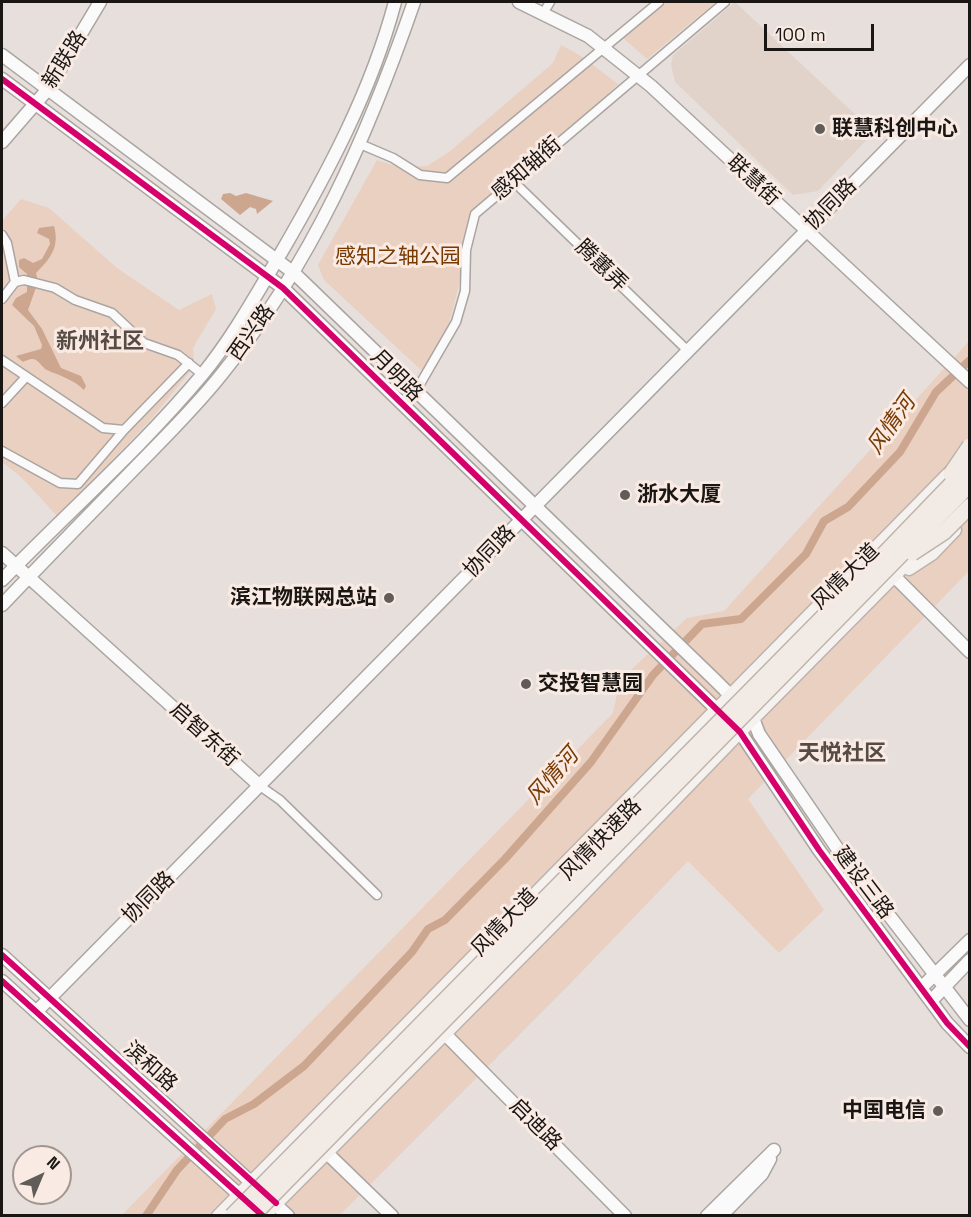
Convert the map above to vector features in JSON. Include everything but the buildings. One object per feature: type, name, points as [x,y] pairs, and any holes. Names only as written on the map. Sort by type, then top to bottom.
[{"type":"highway","points":[[932,503],[969,446]]},
{"type":"highway","name":"风情快速路","points":[[232,1215],[837,603],[969,465]]},
{"type":"highway","name":"风情快速路","points":[[252,1215],[891,574],[969,484]]},
{"type":"highway","points":[[891,574],[944,532],[969,506]]},
{"type":"main road","name":"风情大道","points":[[218,1215],[969,452]]},
{"type":"main road","name":"风情大道","points":[[263,1215],[445,1034],[891,574],[969,498]]},
{"type":"main road","points":[[891,574],[932,554],[969,515]]},
{"type":"street","name":"新联路","points":[[2,142],[48,89],[100,2]]},
{"type":"street","name":"西兴路","points":[[2,580],[124,458],[202,374],[242,319],[322,182],[359,108],[395,2]]},
{"type":"street","name":"西兴路","points":[[2,605],[193,407],[255,330],[294,273],[349,172],[387,80],[414,2]]},
{"type":"street","name":"联慧街","points":[[519,2],[547,7],[637,75],[968,381]]},
{"type":"street","name":"感知轴街","points":[[360,144],[393,158],[420,175],[447,178],[659,2]]},
{"type":"street","name":"感知轴街","points":[[416,391],[456,322],[465,291],[466,250],[475,214],[725,2]]},
{"type":"street","name":"月明路","points":[[2,55],[294,273],[753,718]]},
{"type":"street","name":"协同路","points":[[36,1012],[969,65]]},
{"type":"street","name":"月明路","points":[[2,78],[283,288],[520,521],[740,732]]},
{"type":"street","name":"腾蕙弄","points":[[513,182],[688,351]]},
{"type":"street","points":[[2,235],[7,243],[19,281]]},
{"type":"street","points":[[19,281],[40,283],[112,313],[144,343],[178,355],[202,374]]},
{"type":"street","points":[[2,299],[19,281]]},
{"type":"street","points":[[2,360],[25,378],[103,428],[123,430]]},
{"type":"street","points":[[2,451],[60,483],[78,484],[123,430],[189,363]]},
{"type":"street","points":[[2,403],[25,378]]},
{"type":"street","name":"启智东街","points":[[2,553],[260,786],[280,800],[377,895]]},
{"type":"street","points":[[891,574],[969,652]]},
{"type":"street","name":"建设三路","points":[[753,718],[759,734],[837,848],[969,1020]]},
{"type":"street","name":"建设三路","points":[[740,732],[819,850],[921,988],[969,1047]]},
{"type":"street","points":[[921,988],[969,940]]},
{"type":"street","name":"滨和路","points":[[2,955],[288,1215]]},
{"type":"street","points":[[931,1001],[969,960]]},
{"type":"street","name":"滨和路","points":[[2,981],[185,1148],[263,1215]]},
{"type":"street","name":"启迪路","points":[[445,1034],[625,1215]]},
{"type":"street","points":[[707,1215],[774,1150],[762,1174],[721,1215]]},
{"type":"street","points":[[327,1153],[392,1215]]},
{"type":"shaded area","points":[[735,2],[874,132],[818,191],[793,195],[675,82],[671,65],[673,55]]},
{"type":"shaded area","points":[[230,193],[236,196],[246,193],[273,201],[257,214],[256,209],[250,207],[240,215],[221,199],[223,194]]},
{"type":"shaded area","points":[[54,226],[55,246],[46,263],[36,273],[38,282],[28,310],[42,329],[61,368],[81,376],[86,386],[84,390],[71,380],[47,370],[34,359],[23,362],[16,356],[41,349],[42,345],[34,326],[12,305],[16,298],[27,292],[27,274],[19,267],[19,260],[24,258],[33,263],[42,259],[50,244],[49,239],[37,233],[39,228]]},
{"type":"green space","points":[[666,2],[716,2],[647,59],[623,38]]},
{"type":"green space","name":"感知之轴公园","points":[[561,45],[581,56],[618,84],[515,185],[476,219],[444,343],[422,371],[324,280],[318,265],[377,160],[398,167],[427,166],[449,152],[553,63]]},
{"type":"green space","points":[[21,199],[49,208],[117,268],[179,310],[212,294],[216,309],[193,348],[194,367],[153,417],[59,518],[21,477],[2,462],[2,221]]},
{"type":"green space","points":[[969,341],[969,571],[748,799],[824,910],[779,953],[688,861],[569,985],[340,1215],[121,1216],[613,713],[620,680],[687,618],[724,611]]},
{"type":"waterway","name":"风情河","points":[[146,1216],[177,1170],[225,1119],[254,1104],[304,1066],[412,952],[428,929],[445,920],[505,859],[591,762],[653,675],[702,624],[741,619],[806,554],[824,521],[848,507],[900,452],[936,392],[970,360]]},
{"type":"cycle path","points":[[2,79],[283,288],[740,732],[819,850],[947,1023],[970,1047]]},
{"type":"cycle path","points":[[2,955],[276,1203]]},
{"type":"cycle path","points":[[2,981],[263,1216]]},
{"type":"place","name":"联慧科创中心","points":[[820,129]]},
{"type":"place","name":"浙水大厦","points":[[625,495]]},
{"type":"place","name":"滨江物联网总站","points":[[389,598]]},
{"type":"place","name":"交投智慧园","points":[[526,684]]},
{"type":"place","name":"中国电信","points":[[938,1111]]},
{"type":"district","name":"新州社区","points":[[100,342]]},
{"type":"district","name":"天悦社区","points":[[842,754]]}]
